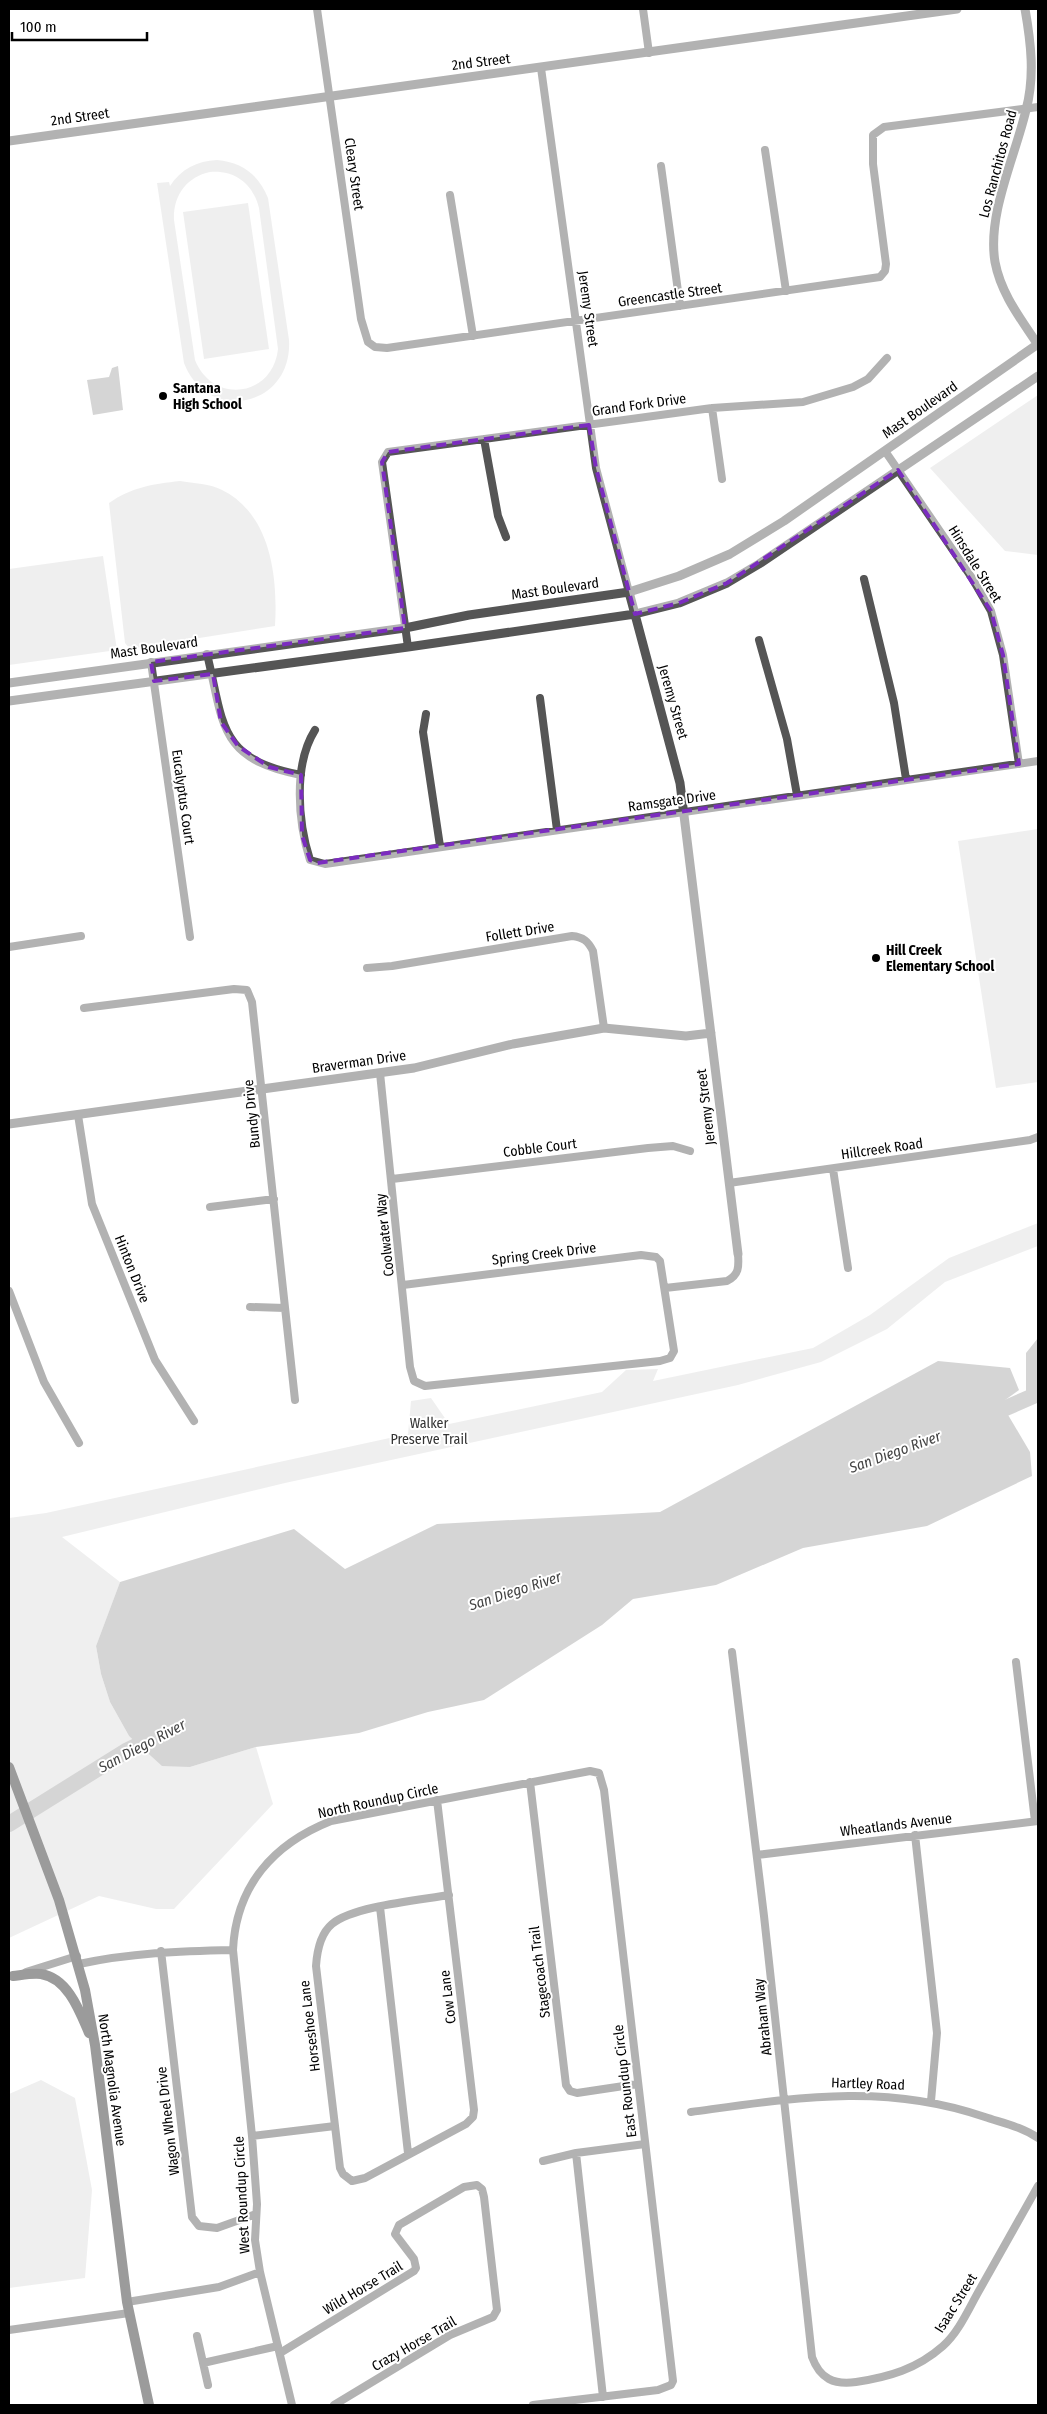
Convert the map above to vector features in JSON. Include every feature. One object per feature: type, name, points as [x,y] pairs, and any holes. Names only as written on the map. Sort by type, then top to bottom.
[{"type":"main road","name":"North Magnolia Avenue","points":[[9,1768],[59,1900],[78,1960],[95,2045],[128,2307],[149,2405]]},
{"type":"main road","points":[[11,1976],[42,1974],[58,1983],[70,1994],[95,2045]]},
{"type":"street","name":"Cleary Street","points":[[317,9],[331,95],[360,310],[368,342]]},
{"type":"street","points":[[643,9],[649,53]]},
{"type":"street","name":"2nd Street","points":[[9,141],[331,95],[649,53],[921,11],[957,9]]},
{"type":"street","name":"Los Ranchitos Road","points":[[1025,9],[1032,68],[1027,109],[997,216],[994,241],[995,262],[1005,294],[1038,345]]},
{"type":"street","name":"Jeremy Street","points":[[541,68],[596,468],[676,763],[684,812],[738,1254],[738,1270],[734,1277],[727,1281],[665,1288]]},
{"type":"street","points":[[1027,109],[1038,107]]},
{"type":"street","name":"Greencastle Street","points":[[368,342],[375,347],[387,348],[880,277],[885,271],[886,264],[873,164],[873,135],[884,127],[1027,109]]},
{"type":"street","points":[[765,150],[786,291]]},
{"type":"street","points":[[661,166],[680,306]]},
{"type":"street","points":[[450,195],[473,336]]},
{"type":"street","name":"Mast Boulevard","points":[[9,684],[207,654],[405,628],[470,615],[629,592],[679,576],[730,554],[784,521],[1038,345]]},
{"type":"street","name":"Grand Fork Drive","points":[[405,628],[384,483],[382,462],[388,452],[712,408],[803,402],[854,387],[868,380],[887,358]]},
{"type":"street","points":[[9,701],[635,614],[679,603],[727,583],[831,517],[1038,376]]},
{"type":"street","points":[[712,408],[722,478]]},
{"type":"street","points":[[484,439],[498,516],[506,537]]},
{"type":"street","name":"Hinsdale Street","points":[[885,451],[972,578],[991,611],[1003,655],[1019,764]]},
{"type":"street","points":[[864,579],[894,703],[906,779]]},
{"type":"street","points":[[405,628],[408,647]]},
{"type":"street","points":[[759,640],[787,739],[797,795]]},
{"type":"street","points":[[207,654],[216,702],[222,722],[238,746],[253,758],[269,767],[301,775],[315,730]]},
{"type":"street","name":"Eucalyptus Court","points":[[151,662],[190,937]]},
{"type":"street","points":[[540,698],[557,830]]},
{"type":"street","points":[[426,714],[424,732],[440,846]]},
{"type":"street","name":"Ramsgate Drive","points":[[301,775],[300,813],[302,835],[310,860],[325,864],[1038,761]]},
{"type":"street","points":[[9,947],[81,936]]},
{"type":"street","name":"Follett Drive","points":[[368,968],[579,937],[589,942],[593,951],[604,1028]]},
{"type":"street","name":"Bundy Drive","points":[[84,1008],[234,988],[247,990],[252,1002],[263,1089],[295,1400]]},
{"type":"street","name":"Braverman Drive","points":[[9,1124],[430,1065],[513,1044],[604,1028],[686,1036],[711,1033]]},
{"type":"street","name":"Coolwater Way","points":[[380,1073],[410,1367],[414,1381],[425,1386],[660,1361],[670,1358],[674,1351],[665,1288]]},
{"type":"street","name":"Hinton Drive","points":[[78,1115],[92,1204],[155,1360],[194,1421]]},
{"type":"street","name":"Hillcreek Road","points":[[729,1183],[1030,1140],[1038,1137]]},
{"type":"street","name":"Cobble Court","points":[[392,1179],[648,1148],[673,1146],[690,1151]]},
{"type":"street","points":[[833,1169],[848,1268]]},
{"type":"street","points":[[210,1207],[274,1200]]},
{"type":"street","name":"Spring Creek Drive","points":[[403,1285],[641,1255],[656,1257],[660,1261],[665,1288]]},
{"type":"street","points":[[9,1291],[44,1382],[79,1443]]},
{"type":"street","points":[[250,1307],[285,1308]]},
{"type":"street","name":"Abraham Way","points":[[732,1652],[785,2100],[812,2357],[817,2369],[824,2377]]},
{"type":"street","points":[[1016,1662],[1037,1821]]},
{"type":"street","name":"North Roundup Circle","points":[[232,1950],[233,1935],[242,1904],[250,1886],[266,1863],[288,1842],[309,1830],[331,1821],[437,1800],[590,1771],[599,1773]]},
{"type":"street","name":"East Roundup Circle","points":[[599,1773],[604,1790],[637,2084],[673,2377],[671,2385],[658,2390],[603,2397]]},
{"type":"street","name":"Stagecoach Trail","points":[[530,1782],[566,2085],[570,2092],[576,2093],[637,2084]]},
{"type":"street","name":"Cow Lane","points":[[408,2153],[466,2124],[473,2116],[437,1800]]},
{"type":"street","name":"Wheatlands Avenue","points":[[757,1855],[1037,1821]]},
{"type":"street","points":[[915,1836],[937,2033],[931,2101]]},
{"type":"street","name":"Horseshoe Lane","points":[[408,2153],[364,2178],[352,2181],[343,2174],[340,2168],[316,1966],[317,1953],[322,1938],[332,1924],[346,1915],[449,1895]]},
{"type":"street","points":[[380,1907],[408,2153]]},
{"type":"street","points":[[11,1976],[78,1960],[161,1951],[232,1950]]},
{"type":"street","name":"West Roundup Circle","points":[[232,1950],[252,2136],[256,2214],[255,2240],[260,2272],[292,2405]]},
{"type":"street","name":"Wagon Wheel Drive","points":[[161,1951],[192,2217],[199,2226],[217,2228],[256,2214]]},
{"type":"street","name":"Hartley Road","points":[[691,2112],[841,2094],[898,2096],[931,2101],[975,2113],[1029,2132],[1038,2138]]},
{"type":"street","points":[[252,2136],[335,2126]]},
{"type":"street","points":[[543,2160],[576,2153],[645,2144]]},
{"type":"street","points":[[533,2405],[603,2397],[576,2153]]},
{"type":"street","name":"Wild Horse Trail","points":[[203,2363],[279,2350],[414,2271],[416,2268],[414,2259],[396,2234],[399,2225],[464,2187],[477,2185]]},
{"type":"street","name":"Crazy Horse Trail","points":[[334,2405],[450,2335],[494,2318],[497,2310],[484,2197],[482,2189],[477,2185]]},
{"type":"street","name":"Isaac Street","points":[[824,2377],[843,2384],[885,2378],[918,2364],[944,2345],[962,2321],[1038,2186]]},
{"type":"street","points":[[9,2330],[219,2287],[260,2272]]},
{"type":"street","points":[[197,2336],[208,2385]]},
{"type":"highlighted area","points":[[589,425],[596,468],[635,614],[679,603],[727,583],[898,470],[991,611],[1003,655],[1019,764],[317,863],[310,860],[302,835],[301,775],[269,767],[238,746],[221,722],[213,674],[154,681],[151,662],[405,628],[382,462],[388,452]]},
{"type":"green space","points":[[226,161],[248,171],[260,183],[268,198],[289,340],[287,363],[278,381],[264,393],[247,400],[229,401],[211,395],[196,383],[184,363],[157,183],[169,182],[170,186],[179,175],[190,167],[203,162]],"holes":[[[227,173],[242,180],[256,199],[259,208],[278,349],[274,365],[265,377],[254,385],[241,389],[228,389],[215,384],[204,374],[195,360],[174,220],[176,203],[183,188],[202,174]]]},
{"type":"green space","points":[[248,203],[269,349],[204,359],[183,212]]},
{"type":"green space","points":[[1038,395],[1038,555],[1005,551],[930,468]]},
{"type":"green space","points":[[180,481],[218,488],[238,501],[251,515],[261,531],[268,549],[275,588],[275,626],[130,649],[125,643],[109,503],[126,493],[143,487]]},
{"type":"green space","points":[[103,556],[117,650],[9,665],[9,569]]},
{"type":"green space","points":[[1038,829],[1038,1082],[996,1088],[958,841]]},
{"type":"green space","name":"Walker Preserve Trail","points":[[1038,1223],[1038,1246],[945,1282],[887,1329],[821,1362],[738,1385],[285,1483],[62,1537],[120,1582],[96,1646],[101,1674],[110,1702],[129,1736],[190,1767],[256,1747],[273,1804],[174,1909],[156,1909],[99,1896],[9,1938],[9,1518],[46,1513],[408,1434],[411,1401],[431,1398],[449,1424],[602,1392],[626,1370],[658,1369],[653,1381],[813,1348],[870,1315],[949,1258]]},
{"type":"green space","points":[[41,2080],[75,2098],[92,2190],[85,2278],[9,2288],[9,2094]]},
{"type":"water","points":[[118,366],[123,410],[93,415],[87,380],[109,377],[112,368]]},
{"type":"water","points":[[1038,1338],[1038,1400],[1026,1398],[1026,1353]]},
{"type":"water","points":[[938,1361],[1010,1368],[1019,1390],[1001,1403],[1030,1452],[1032,1476],[927,1526],[803,1548],[716,1585],[633,1599],[602,1625],[484,1700],[428,1712],[359,1733],[256,1747],[190,1767],[162,1766],[129,1736],[110,1702],[101,1674],[96,1646],[120,1582],[294,1529],[345,1569],[437,1524],[660,1512]]},
{"type":"waterway","name":"San Diego River","points":[[985,1417],[1038,1394]]},
{"type":"waterway","name":"San Diego River","points":[[9,1824],[126,1751],[159,1735]]},
{"type":"place","name":"Santana High School","points":[[163,396]]},
{"type":"place","name":"Hill Creek Elementary School","points":[[876,958]]}]
